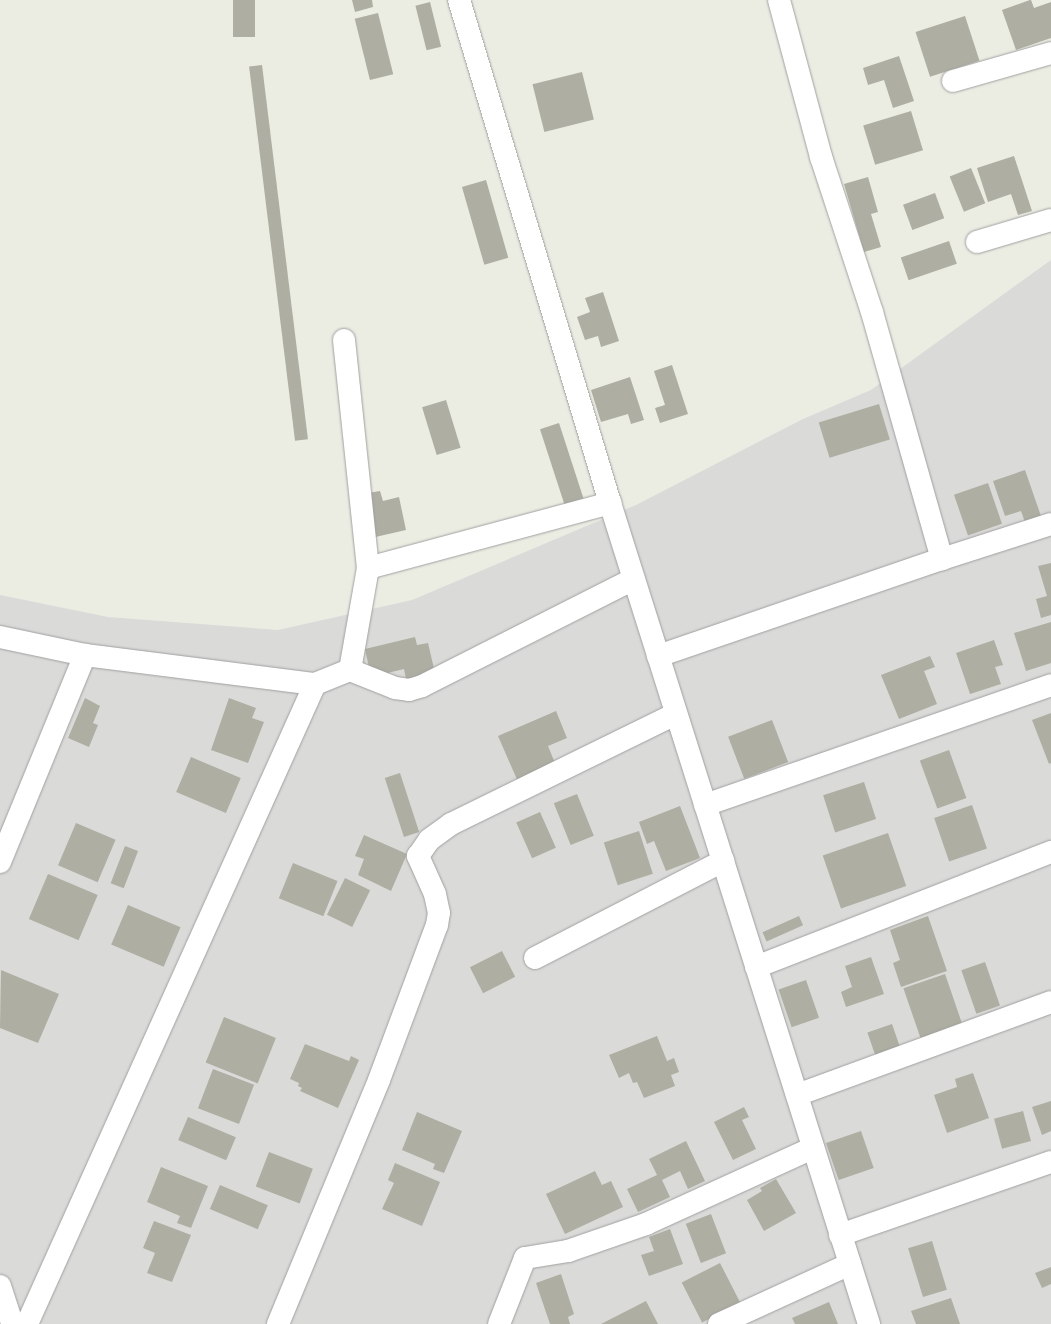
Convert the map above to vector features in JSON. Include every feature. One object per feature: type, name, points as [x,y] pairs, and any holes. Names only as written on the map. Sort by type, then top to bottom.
[{"type":"street","points":[[459,0],[610,503],[868,1324]]},
{"type":"street","points":[[779,0],[821,157],[872,312],[942,559]]},
{"type":"street","points":[[953,81],[1051,53]]},
{"type":"street","points":[[977,242],[1051,220]]},
{"type":"street","points":[[344,340],[368,568],[350,670]]},
{"type":"street","points":[[368,568],[610,503]]},
{"type":"street","points":[[658,656],[942,559],[1051,524]]},
{"type":"street","points":[[0,636],[85,655],[315,684],[350,670],[394,688],[409,690],[422,686],[634,579]]},
{"type":"street","points":[[0,862],[85,655]]},
{"type":"street","points":[[27,1324],[315,684]]},
{"type":"street","points":[[705,805],[1051,685]]},
{"type":"street","points":[[278,1324],[379,1080],[437,925],[439,913],[435,894],[418,856],[429,840],[451,824],[676,714]]},
{"type":"street","points":[[756,967],[1051,852]]},
{"type":"street","points":[[535,958],[723,861]]},
{"type":"street","points":[[796,1095],[1051,1002]]},
{"type":"street","points":[[500,1324],[525,1258],[568,1251],[646,1224],[813,1148]]},
{"type":"street","points":[[840,1235],[1051,1162]]},
{"type":"street","points":[[719,1324],[850,1264]]},
{"type":"street","points":[[0,1286],[12,1324]]},
{"type":"shaded area","points":[[1051,260],[1051,1324],[0,1324],[0,595],[108,617],[278,630],[412,600],[636,505],[803,419],[871,390]]},
{"type":"building","points":[[233,0],[255,0],[255,37],[233,37]]},
{"type":"building","points":[[352,0],[372,0],[373,7],[355,12]]},
{"type":"building","points":[[1030,0],[1034,8],[1051,2],[1051,38],[1016,50],[1002,10]]},
{"type":"building","points":[[430,2],[441,47],[427,50],[415,6]]},
{"type":"building","points":[[378,13],[393,74],[370,80],[355,19]]},
{"type":"building","points":[[965,16],[980,61],[930,77],[916,32]]},
{"type":"building","points":[[899,56],[914,101],[893,108],[884,80],[868,85],[863,68]]},
{"type":"building","points":[[262,65],[308,439],[295,441],[249,67]]},
{"type":"building","points":[[582,72],[594,120],[544,132],[533,84]]},
{"type":"building","points":[[911,111],[923,150],[875,165],[863,126]]},
{"type":"building","points":[[1014,156],[1032,211],[1018,215],[1011,194],[988,202],[977,168]]},
{"type":"building","points":[[971,168],[985,203],[964,212],[950,177]]},
{"type":"building","points":[[868,177],[878,212],[871,214],[881,247],[864,252],[844,184]]},
{"type":"building","points":[[486,180],[508,258],[484,265],[462,187]]},
{"type":"building","points":[[935,193],[944,218],[912,230],[903,205]]},
{"type":"building","points":[[949,241],[957,264],[909,280],[901,258]]},
{"type":"building","points":[[603,292],[619,341],[601,347],[598,336],[585,340],[577,317],[590,312],[585,298]]},
{"type":"building","points":[[672,365],[688,414],[660,423],[655,408],[665,405],[654,371]]},
{"type":"building","points":[[630,377],[644,420],[631,424],[628,414],[601,422],[591,390]]},
{"type":"building","points":[[446,400],[461,448],[437,455],[422,407]]},
{"type":"building","points":[[879,404],[890,439],[830,458],[819,422]]},
{"type":"building","points":[[559,423],[583,498],[564,504],[540,429]]},
{"type":"building","points":[[1025,470],[1042,519],[1026,525],[1021,511],[1005,516],[993,481]]},
{"type":"building","points":[[988,483],[1002,524],[968,535],[954,495]]},
{"type":"building","points":[[380,491],[383,501],[399,497],[406,530],[371,538],[362,494]]},
{"type":"building","points":[[1051,563],[1051,615],[1041,618],[1036,599],[1047,596],[1038,566]]},
{"type":"building","points":[[1051,622],[1051,663],[1026,671],[1014,633]]},
{"type":"building","points":[[415,637],[417,645],[428,643],[436,677],[407,684],[404,669],[371,677],[365,649]]},
{"type":"building","points":[[994,640],[1003,665],[995,667],[1001,684],[970,694],[956,653]]},
{"type":"building","points":[[930,656],[935,667],[924,671],[937,704],[899,719],[881,675]]},
{"type":"building","points":[[85,698],[100,706],[93,723],[98,725],[89,747],[68,738]]},
{"type":"building","points":[[229,698],[256,708],[252,718],[264,722],[248,763],[211,750]]},
{"type":"building","points":[[556,711],[567,738],[548,746],[557,768],[519,784],[498,736]]},
{"type":"building","points":[[1051,713],[1051,763],[1049,764],[1032,720]]},
{"type":"building","points":[[772,720],[788,762],[744,779],[728,737]]},
{"type":"building","points":[[949,750],[966,798],[937,809],[920,761]]},
{"type":"building","points":[[191,757],[241,778],[226,813],[176,792]]},
{"type":"building","points":[[400,773],[419,832],[404,837],[385,778]]},
{"type":"building","points":[[864,782],[876,819],[835,832],[823,795]]},
{"type":"building","points":[[577,794],[594,836],[571,845],[554,803]]},
{"type":"building","points":[[972,805],[987,848],[949,862],[934,818]]},
{"type":"building","points":[[680,806],[700,858],[666,871],[654,841],[647,844],[639,822]]},
{"type":"building","points":[[540,812],[556,848],[532,858],[516,823]]},
{"type":"building","points":[[76,823],[116,840],[98,882],[58,865]]},
{"type":"building","points":[[639,831],[653,874],[618,885],[604,842]]},
{"type":"building","points":[[888,833],[906,886],[841,908],[823,855]]},
{"type":"building","points":[[364,835],[407,854],[391,891],[358,875],[364,859],[355,856]]},
{"type":"building","points":[[125,846],[138,851],[124,888],[111,883]]},
{"type":"building","points":[[293,863],[338,881],[323,916],[279,898]]},
{"type":"building","points":[[48,874],[98,895],[79,940],[29,919]]},
{"type":"building","points":[[345,878],[370,890],[352,927],[327,915]]},
{"type":"building","points":[[128,905],[180,927],[164,967],[111,945]]},
{"type":"building","points":[[799,916],[803,925],[767,941],[762,932]]},
{"type":"building","points":[[928,916],[947,971],[901,987],[893,963],[900,960],[890,930]]},
{"type":"building","points":[[502,951],[515,977],[483,993],[470,967]]},
{"type":"building","points":[[871,957],[884,994],[846,1007],[841,992],[852,987],[845,966]]},
{"type":"building","points":[[985,962],[1000,1005],[976,1014],[961,970]]},
{"type":"building","points":[[1,970],[59,994],[38,1043],[0,1028]]},
{"type":"building","points":[[945,974],[964,1030],[923,1044],[903,988]]},
{"type":"building","points":[[806,980],[819,1018],[792,1027],[779,989]]},
{"type":"building","points":[[224,1017],[276,1038],[258,1083],[206,1062]]},
{"type":"building","points":[[892,1024],[902,1053],[878,1062],[867,1032]]},
{"type":"building","points":[[657,1036],[667,1061],[674,1058],[679,1072],[671,1075],[675,1086],[644,1098],[637,1082],[633,1083],[629,1073],[619,1078],[609,1055]]},
{"type":"building","points":[[305,1044],[349,1061],[351,1056],[359,1060],[338,1108],[300,1091],[302,1088],[298,1086],[299,1083],[290,1079]]},
{"type":"building","points":[[213,1069],[254,1085],[239,1124],[198,1108]]},
{"type":"building","points":[[973,1073],[989,1118],[947,1133],[934,1095],[957,1087],[955,1079]]},
{"type":"building","points":[[1051,1101],[1051,1131],[1042,1135],[1032,1107]]},
{"type":"building","points":[[744,1107],[749,1117],[742,1120],[756,1149],[733,1160],[714,1122]]},
{"type":"building","points":[[1023,1111],[1031,1141],[1002,1149],[994,1119]]},
{"type":"building","points":[[417,1112],[462,1131],[444,1173],[433,1169],[435,1164],[402,1150]]},
{"type":"building","points":[[188,1117],[236,1137],[226,1160],[178,1140]]},
{"type":"building","points":[[861,1131],[874,1168],[839,1180],[826,1143]]},
{"type":"building","points":[[686,1141],[705,1181],[688,1189],[680,1171],[662,1180],[670,1197],[638,1212],[627,1189],[657,1175],[649,1159]]},
{"type":"building","points":[[269,1152],[313,1169],[300,1203],[256,1187]]},
{"type":"building","points":[[395,1163],[440,1182],[422,1226],[382,1209],[394,1183],[388,1180]]},
{"type":"building","points":[[161,1167],[208,1186],[191,1228],[177,1223],[180,1216],[147,1202]]},
{"type":"building","points":[[595,1171],[602,1185],[611,1181],[623,1207],[565,1234],[546,1194]]},
{"type":"building","points":[[776,1179],[796,1213],[764,1231],[747,1200],[762,1191],[760,1188]]},
{"type":"building","points":[[220,1185],[268,1205],[258,1229],[210,1209]]},
{"type":"building","points":[[711,1214],[726,1253],[701,1263],[686,1224]]},
{"type":"building","points":[[154,1221],[191,1235],[172,1282],[147,1273],[155,1253],[143,1248]]},
{"type":"building","points":[[670,1229],[683,1264],[649,1276],[641,1255],[654,1251],[649,1237]]},
{"type":"building","points":[[932,1241],[947,1290],[923,1297],[908,1248]]},
{"type":"building","points":[[720,1263],[740,1303],[702,1323],[682,1283]]},
{"type":"building","points":[[1051,1267],[1051,1284],[1042,1288],[1035,1273]]},
{"type":"building","points":[[561,1274],[574,1314],[568,1317],[570,1324],[550,1324],[536,1283]]},
{"type":"building","points":[[951,1298],[960,1324],[916,1324],[911,1311]]},
{"type":"building","points":[[646,1301],[658,1324],[601,1324]]},
{"type":"building","points":[[829,1302],[838,1324],[795,1324],[792,1318]]}]
